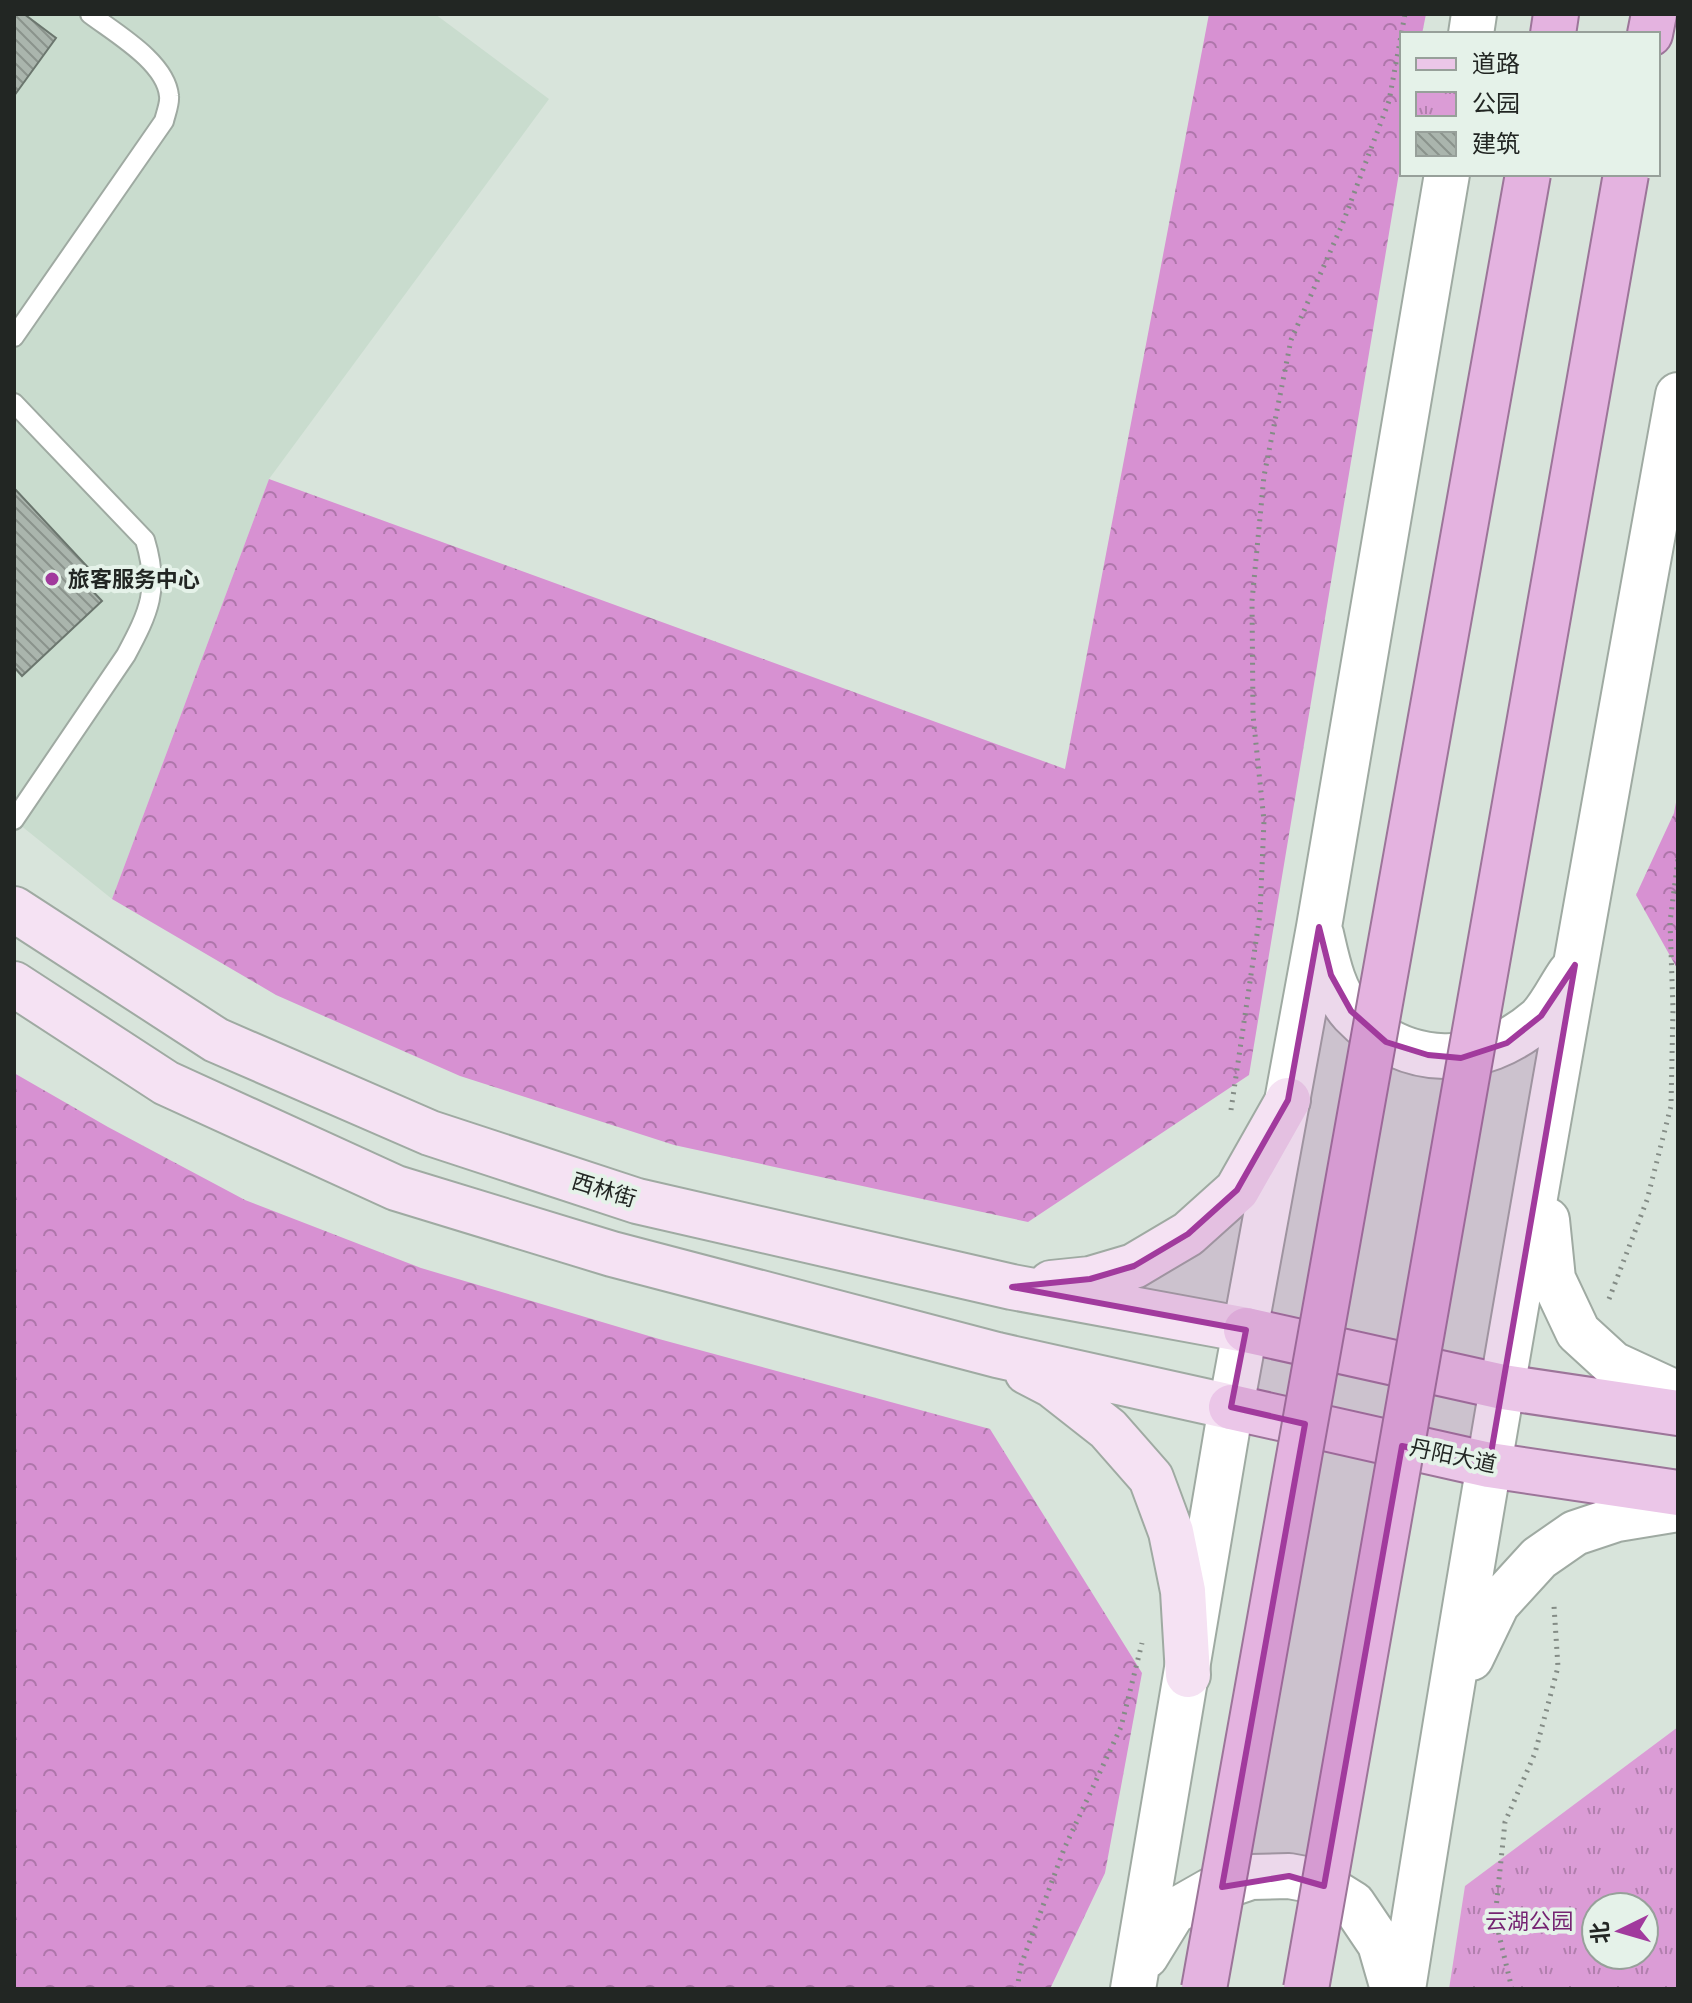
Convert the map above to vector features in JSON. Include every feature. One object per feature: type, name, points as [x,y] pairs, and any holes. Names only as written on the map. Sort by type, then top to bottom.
[{"type":"highway","points":[[1204,1989],[1528,176]]},
{"type":"highway","points":[[1306,1989],[1626,176]]},
{"type":"main road","name":"西林街","points":[[14,909],[216,1040],[430,1133],[637,1201],[1012,1287],[1246,1330]]},
{"type":"main road","points":[[14,984],[166,1083],[396,1188],[612,1254],[997,1355],[1231,1407]]},
{"type":"main road","points":[[1012,1287],[1090,1279],[1134,1266],[1188,1234],[1237,1190],[1288,1100]]},
{"type":"main road","points":[[1246,1330],[1503,1387],[1678,1413]]},
{"type":"main road","points":[[997,1355],[1052,1385],[1108,1429],[1151,1478],[1171,1532],[1183,1591],[1188,1675]]},
{"type":"main road","name":"丹阳大道","points":[[1231,1407],[1489,1465],[1678,1493]]},
{"type":"street","points":[[1135,1981],[1231,1407],[1319,927],[1447,176]]},
{"type":"street","points":[[1403,1989],[1447,1711],[1575,965],[1678,395]]},
{"type":"street","points":[[1319,927],[1331,975],[1351,1011],[1386,1042],[1428,1055],[1461,1058],[1507,1043],[1541,1016],[1575,965]]},
{"type":"street","points":[[1548,1123],[1547,1216],[1553,1279],[1578,1332],[1613,1364],[1678,1394]]},
{"type":"street","points":[[1447,1711],[1497,1604],[1539,1558],[1575,1533],[1617,1519],[1678,1509]]},
{"type":"street","points":[[1135,1981],[1173,1912],[1210,1891],[1251,1877],[1289,1876],[1316,1881],[1353,1904],[1380,1944],[1393,1989]]},
{"type":"lane","points":[[14,337],[164,121],[169,96],[162,76],[143,53],[90,14]]},
{"type":"lane","points":[[14,403],[145,540],[152,565],[152,595],[141,627],[126,655],[14,820]]},
{"type":"path","points":[[1230,1119],[1260,914],[1264,821],[1253,715],[1252,601],[1264,476],[1291,340],[1342,225],[1389,101],[1400,41]]},
{"type":"path","points":[[1017,1989],[1021,1965],[1064,1849],[1121,1727],[1142,1640]]},
{"type":"highlighted area","points":[[1319,927],[1331,975],[1351,1011],[1386,1042],[1428,1055],[1461,1058],[1507,1043],[1541,1016],[1575,965],[1489,1465],[1402,1446],[1324,1886],[1289,1876],[1222,1887],[1305,1424],[1231,1407],[1246,1330],[1012,1287],[1090,1279],[1134,1266],[1188,1234],[1237,1190],[1288,1100]]},
{"type":"shaded area","points":[[14,14],[435,14],[549,99],[269,479],[112,899],[14,820]]},
{"type":"green space","points":[[1209,14],[1426,14],[1422,32],[1400,32],[1400,167],[1249,1075],[1028,1222],[674,1145],[460,1076],[276,995],[112,899],[269,479],[1065,769]]},
{"type":"green space","points":[[1678,792],[1678,970],[1636,895],[1674,813]]},
{"type":"green space","points":[[14,1073],[245,1200],[421,1268],[659,1339],[990,1429],[1142,1673],[1105,1873],[1050,1989],[14,1989]]},
{"type":"green space","name":"云湖公园","points":[[1678,1727],[1678,1989],[1449,1989],[1465,1886]]},
{"type":"building","points":[[14,14],[24,14],[56,38],[14,96]]},
{"type":"building","name":"旅客服务中心","points":[[14,488],[95,575],[86,584],[102,601],[22,676],[14,667]]},
{"type":"place","name":"旅客服务中心","points":[[52,579]]}]
